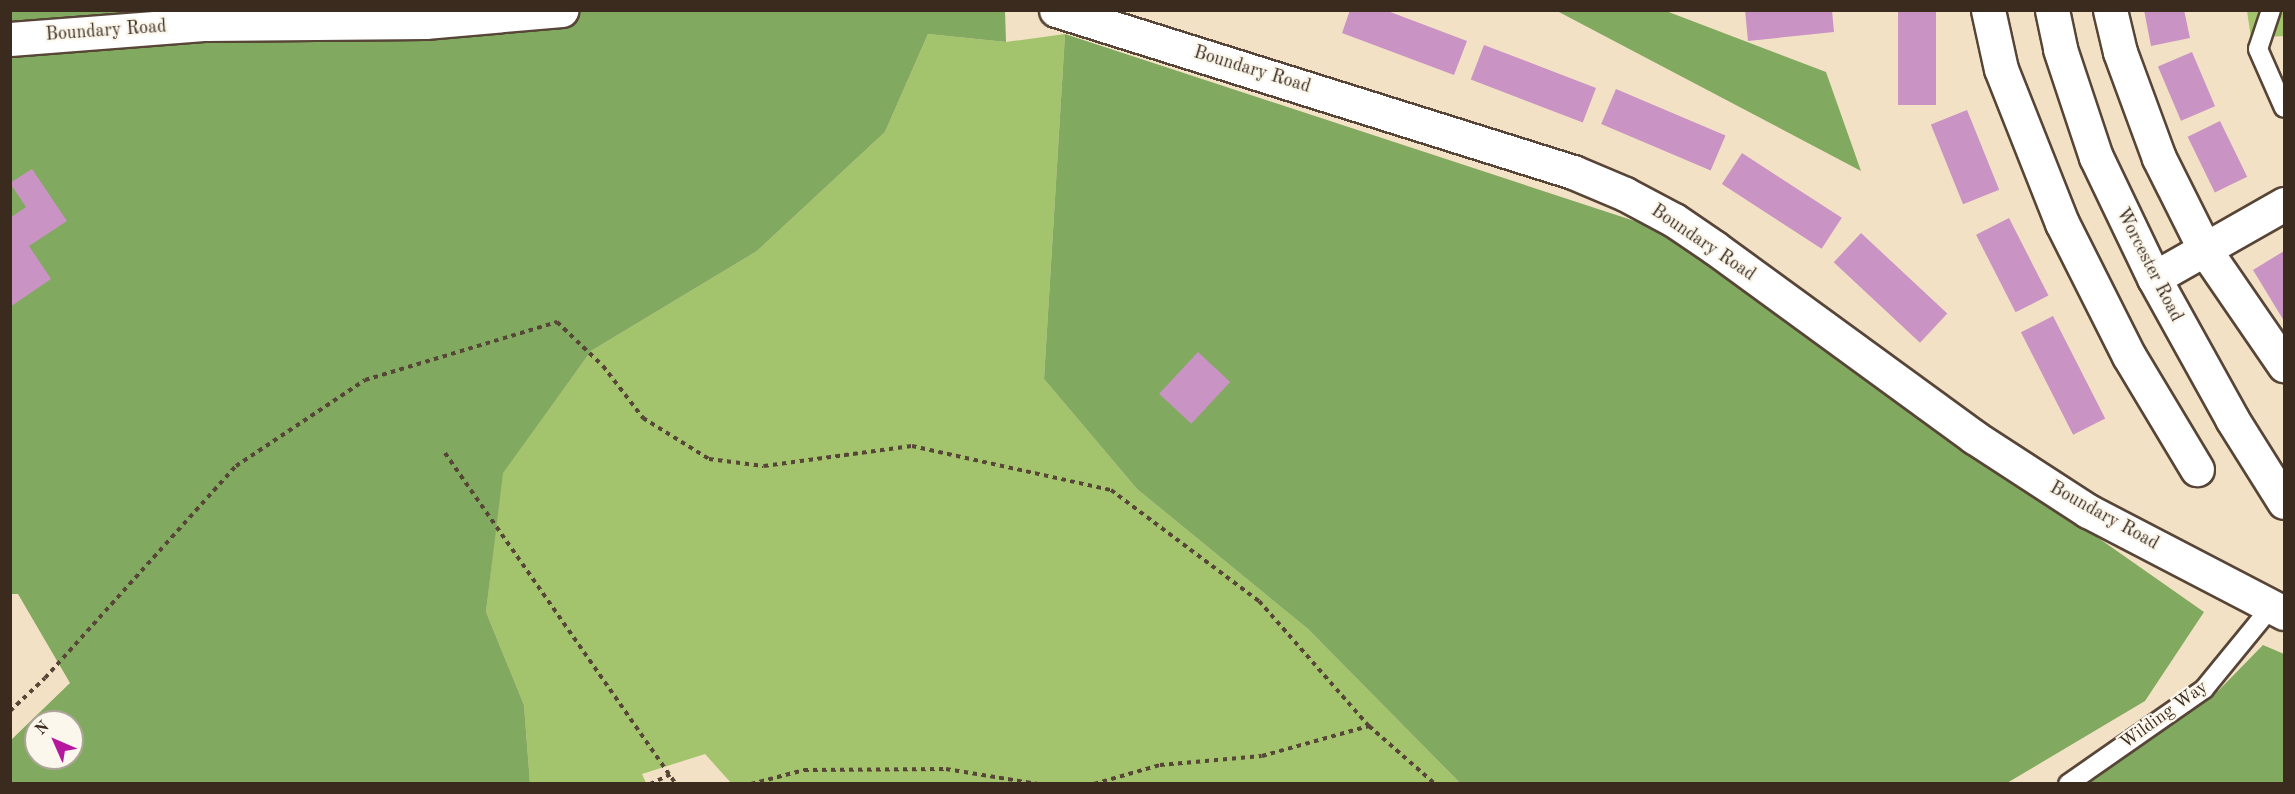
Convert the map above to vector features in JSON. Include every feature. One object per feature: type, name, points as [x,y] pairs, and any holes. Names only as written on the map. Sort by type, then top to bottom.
[{"type":"main road","name":"Boundary Road","points":[[10,39],[206,24],[425,22],[561,10]]},
{"type":"main road","name":"Boundary Road","points":[[1056,10],[1573,172],[1625,194],[1674,220],[1707,242],[1974,437],[2088,511],[2278,610]]},
{"type":"main road","points":[[1988,10],[2001,69],[2062,223],[2129,356],[2197,469]]},
{"type":"main road","name":"Worcester Road","points":[[2052,10],[2060,49],[2096,157],[2154,278],[2232,419],[2284,502]]},
{"type":"main road","points":[[2110,10],[2120,52],[2159,158],[2205,250],[2284,365]]},
{"type":"main road","points":[[2154,278],[2284,204]]},
{"type":"lane","points":[[2271,10],[2258,49],[2284,108]]},
{"type":"lane","name":"Wilding Way","points":[[2068,783],[2204,689],[2278,610]]},
{"type":"path","points":[[10,711],[45,678],[236,466],[365,380],[557,322],[603,366],[643,418],[709,459],[764,466],[912,446],[1111,490],[1258,601],[1368,726],[1435,783]]},
{"type":"path","points":[[445,453],[676,783]]},
{"type":"path","points":[[1094,783],[1160,765],[1262,756],[1368,726]]},
{"type":"path","points":[[751,783],[804,770],[899,769],[946,769],[1038,783]]},
{"type":"path","points":[[650,783],[671,774]]},
{"type":"green space","points":[[1005,10],[1006,42],[928,34],[885,132],[757,251],[591,351],[503,473],[486,612],[524,705],[530,783],[11,784],[11,740],[24,727],[24,770],[84,770],[84,710],[42,710],[70,683],[18,594],[11,594],[10,11]]},
{"type":"green space","points":[[1557,11],[1666,11],[1826,72],[1861,171]]},
{"type":"green space","points":[[2247,11],[2284,11],[2284,36],[2251,38]]},
{"type":"green space","points":[[928,34],[1006,42],[1065,34],[1044,379],[1137,489],[1308,629],[1460,783],[732,784],[705,754],[642,774],[646,783],[530,783],[524,705],[486,612],[502,473],[591,351],[757,251],[885,132]]},
{"type":"green space","points":[[1065,34],[1656,228],[2204,612],[2145,701],[2007,783],[1460,783],[1308,629],[1137,489],[1044,379]]},
{"type":"green space","points":[[2263,645],[2284,654],[2284,783],[2081,784],[2219,690]]},
{"type":"building","points":[[1350,10],[1385,10],[1467,41],[1454,75],[1342,33]]},
{"type":"building","points":[[1745,10],[1832,10],[1834,32],[1748,41]]},
{"type":"building","points":[[1898,10],[1936,10],[1936,105],[1898,105]]},
{"type":"building","points":[[2144,10],[2184,10],[2190,38],[2151,46]]},
{"type":"building","points":[[1484,45],[1596,88],[1583,123],[1471,80]]},
{"type":"building","points":[[2192,52],[2215,106],[2181,121],[2158,66]]},
{"type":"building","points":[[1616,89],[1726,135],[1711,170],[1601,124]]},
{"type":"building","points":[[1967,110],[1999,190],[1963,204],[1931,125]]},
{"type":"building","points":[[2220,121],[2247,177],[2215,193],[2188,137]]},
{"type":"building","points":[[1742,153],[1842,218],[1822,249],[1722,184]]},
{"type":"building","points":[[32,169],[67,221],[29,246],[51,279],[10,307],[10,218],[26,207],[10,183]]},
{"type":"building","points":[[2009,218],[2048,296],[2016,312],[1976,235]]},
{"type":"building","points":[[1861,233],[1947,313],[1920,343],[1834,262]]},
{"type":"building","points":[[2284,251],[2284,321],[2253,270]]},
{"type":"building","points":[[2053,316],[2105,418],[2073,435],[2021,332]]},
{"type":"building","points":[[1198,352],[1230,382],[1191,424],[1159,394]]}]
